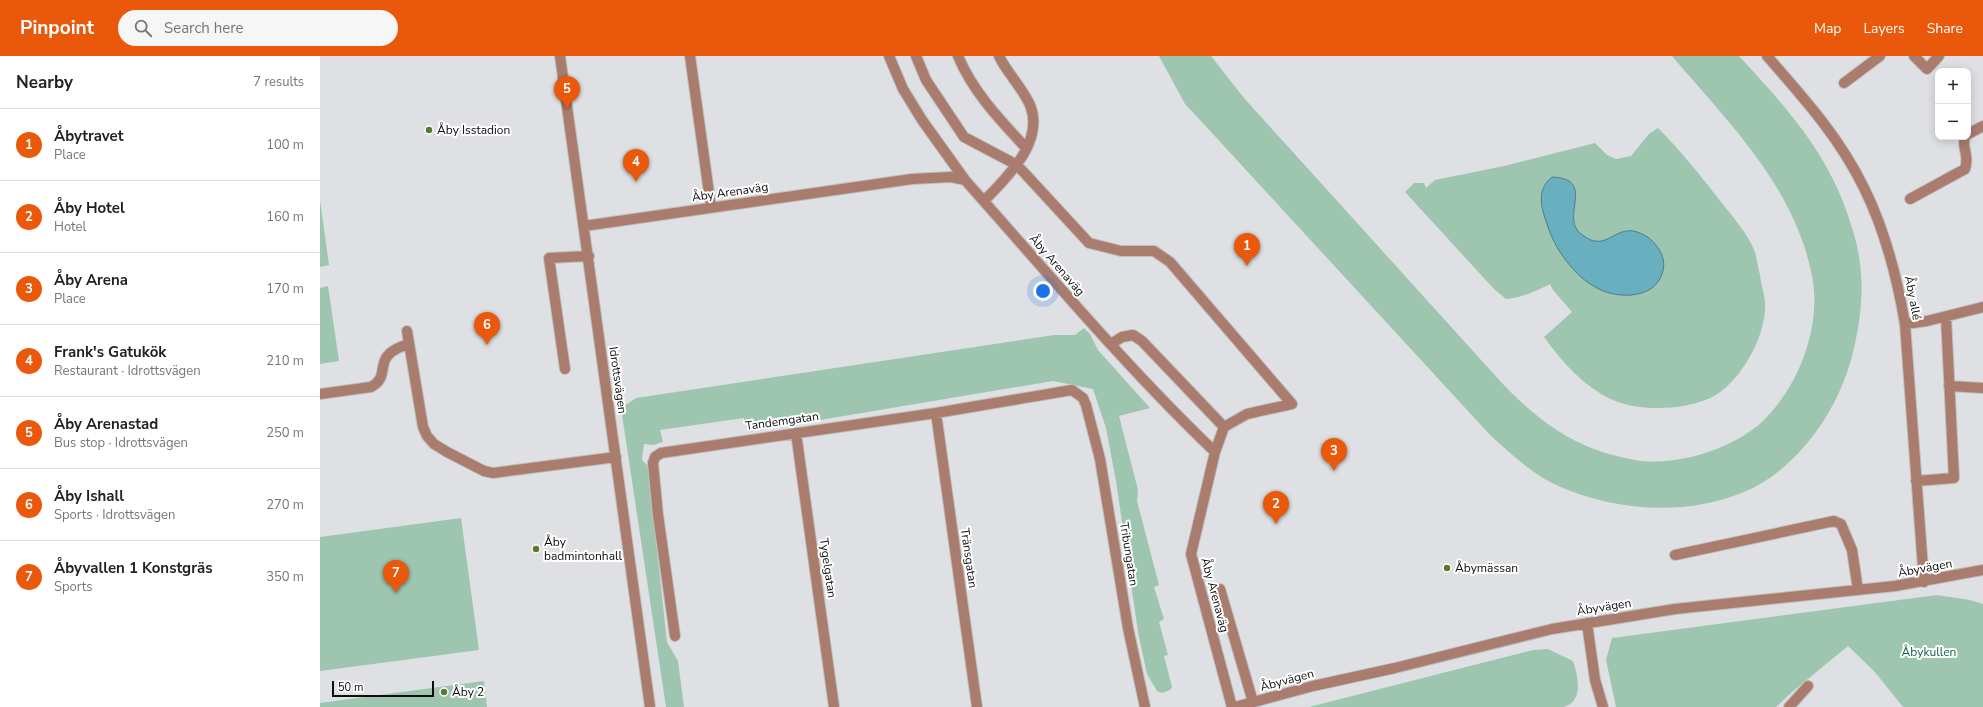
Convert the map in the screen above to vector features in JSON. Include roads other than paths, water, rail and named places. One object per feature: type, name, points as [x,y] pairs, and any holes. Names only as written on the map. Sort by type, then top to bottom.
[{"type":"street","name":"Idrottsvägen","points":[[560,56],[650,707]]},
{"type":"street","points":[[690,56],[711,207]]},
{"type":"street","points":[[889,56],[903,89],[922,120],[965,180]]},
{"type":"street","points":[[916,56],[926,80],[964,137],[1017,165],[1089,244],[1121,251],[1154,251],[1170,262],[1292,404],[1247,414],[1224,427],[1215,452]]},
{"type":"street","points":[[958,56],[965,74],[990,109],[1026,148]]},
{"type":"street","points":[[984,201],[1017,165],[1026,148],[1033,123],[1030,105],[998,56]]},
{"type":"street","name":"Åby allé","points":[[1766,56],[1825,124],[1864,187],[1876,214],[1888,249],[1899,290],[1905,324],[1924,582]]},
{"type":"street","points":[[1844,84],[1880,56]]},
{"type":"street","points":[[1914,56],[1927,69],[1940,56]]},
{"type":"street","points":[[1971,132],[1983,126]]},
{"type":"street","points":[[1910,199],[1965,169],[1968,155],[1963,143],[1964,140]]},
{"type":"street","name":"Åby Arenaväg","points":[[584,226],[912,179],[951,177],[965,180],[1066,296],[1165,404],[1215,452],[1191,554],[1234,707]]},
{"type":"street","points":[[565,369],[549,258],[588,256]]},
{"type":"street","points":[[1905,324],[1983,307]]},
{"type":"street","points":[[1916,481],[1954,478],[1946,316]]},
{"type":"street","points":[[407,331],[420,413],[425,431],[434,444],[471,465],[493,473],[616,457]]},
{"type":"street","points":[[1111,344],[1122,337],[1133,335],[1142,340],[1224,427]]},
{"type":"street","points":[[320,394],[371,387],[377,384],[382,377],[384,358],[395,348],[409,344]]},
{"type":"street","points":[[1949,386],[1983,388]]},
{"type":"street","name":"Tandemgatan","points":[[674,636],[658,515],[653,463],[655,457],[668,451],[936,413],[1072,390],[1083,398],[1086,405]]},
{"type":"street","name":"Tribungatan","points":[[1086,405],[1100,459],[1128,628],[1146,707]]},
{"type":"street","name":"Tränsgatan","points":[[936,413],[977,707]]},
{"type":"street","name":"Tygelgatan","points":[[796,433],[834,707]]},
{"type":"street","points":[[1675,555],[1834,521],[1841,524],[1850,543],[1858,590]]},
{"type":"street","name":"Åbyvägen","points":[[1234,707],[1313,686],[1395,668],[1458,651],[1552,629],[1675,609],[1924,582],[1983,570]]},
{"type":"street","points":[[1220,589],[1253,702]]},
{"type":"street","points":[[1587,623],[1595,680],[1603,707]]},
{"type":"street","points":[[1794,705],[1808,686]]},
{"type":"water","points":[[1552,177],[1566,179],[1573,185],[1575,192],[1574,220],[1577,229],[1586,238],[1600,241],[1625,231],[1631,231],[1637,232],[1650,239],[1660,251],[1664,262],[1664,268],[1658,282],[1644,292],[1635,295],[1625,295],[1599,289],[1582,278],[1560,252],[1550,233],[1543,211],[1541,199],[1542,193],[1547,182]]},
{"type":"place","name":"Åby Arenastad","points":[[567,109]]},
{"type":"place","name":"Åby Isstadion","points":[[429,130]]},
{"type":"place","name":"Frank's Gatukök","points":[[636,182]]},
{"type":"place","name":"Åbytravet","points":[[1247,266]]},
{"type":"place","name":"Åby Ishall","points":[[487,345]]},
{"type":"place","name":"Åby Arena","points":[[1334,471]]},
{"type":"place","name":"Åby Hotel","points":[[1276,524]]},
{"type":"place","name":"Åby badmintonhall","points":[[536,549]]},
{"type":"place","name":"Åbymässan","points":[[1447,568]]},
{"type":"place","name":"Åbyvallen 1 Konstgräs","points":[[396,593]]},
{"type":"place","name":"Åby 2","points":[[444,692]]},
{"type":"park label","name":"Åbykullen","points":[[1929,652]]}]
